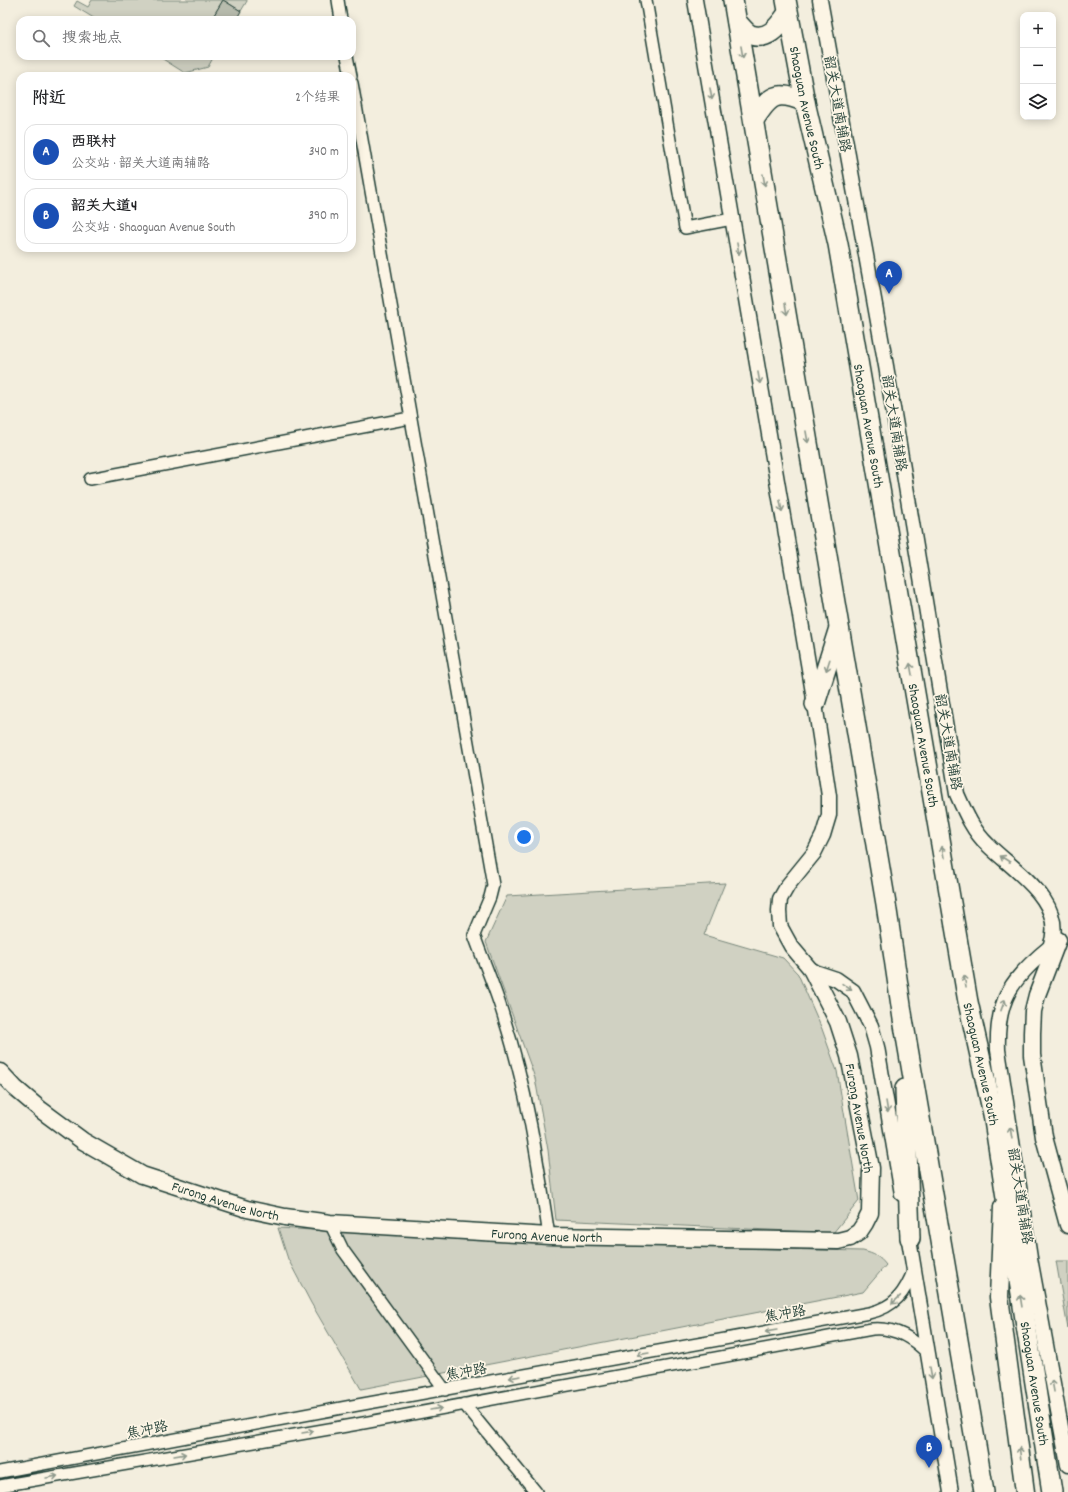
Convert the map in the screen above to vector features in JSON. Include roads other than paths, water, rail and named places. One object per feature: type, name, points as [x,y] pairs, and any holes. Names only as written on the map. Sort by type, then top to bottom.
[{"type":"highway","points":[[733,0],[840,628],[891,934],[903,1019],[984,1492]]},
{"type":"highway","points":[[737,22],[750,35],[763,37],[776,29],[787,6]]},
{"type":"highway","name":"Shaoguan Avenue South","points":[[787,6],[805,102],[838,244],[968,1002],[993,1114],[1003,1188],[1052,1492]]},
{"type":"highway","points":[[754,120],[764,105],[778,95],[790,95],[805,102]]},
{"type":"highway","points":[[815,704],[840,628]]},
{"type":"highway","points":[[903,1019],[910,1238]]},
{"type":"main road","points":[[1058,940],[1037,995],[1033,1011],[1032,1048],[1044,1137],[1068,1225]]},
{"type":"main road","name":"Furong Avenue North","points":[[0,1072],[15,1088],[36,1106],[83,1141],[142,1175],[247,1209],[285,1217],[330,1223],[549,1236],[838,1241],[850,1238],[859,1232],[870,1213],[871,1168],[849,1056],[838,1022],[812,971]]},
{"type":"main road","points":[[1003,1188],[999,1297],[1025,1492]]},
{"type":"street","points":[[338,0],[340,16]]},
{"type":"street","points":[[646,0],[685,228],[732,219]]},
{"type":"street","points":[[695,0],[815,704],[829,796],[829,815],[823,835],[814,853],[788,885],[780,899],[780,926],[791,946],[812,971],[836,979],[853,991],[871,1026],[877,1047],[915,1266],[951,1492]]},
{"type":"street","name":"韶关大道南辅路","points":[[820,0],[886,366],[957,794],[967,818],[987,844],[1000,856],[1051,889],[1055,894]]},
{"type":"street","points":[[348,60],[350,72]]},
{"type":"street","points":[[356,106],[493,885],[490,898],[474,935],[504,1018],[523,1090],[535,1145],[549,1236]]},
{"type":"street","points":[[90,479],[410,418]]},
{"type":"street","name":"韶关大道南辅路","points":[[1066,926],[1058,940],[1037,957],[1009,990],[1002,1006],[998,1022],[998,1050],[1030,1258],[1068,1466]]},
{"type":"street","points":[[330,1223],[343,1250],[445,1390]]},
{"type":"street","name":"焦冲路","points":[[0,1472],[880,1311],[888,1306],[903,1292],[915,1266]]},
{"type":"street","points":[[0,1486],[464,1404],[872,1329],[882,1328],[895,1331],[919,1344],[928,1354]]},
{"type":"street","points":[[464,1404],[536,1492]]},
{"type":"place","name":"西联村","points":[[889,294]]},
{"type":"place","name":"韶关大道4","points":[[929,1468]]}]
